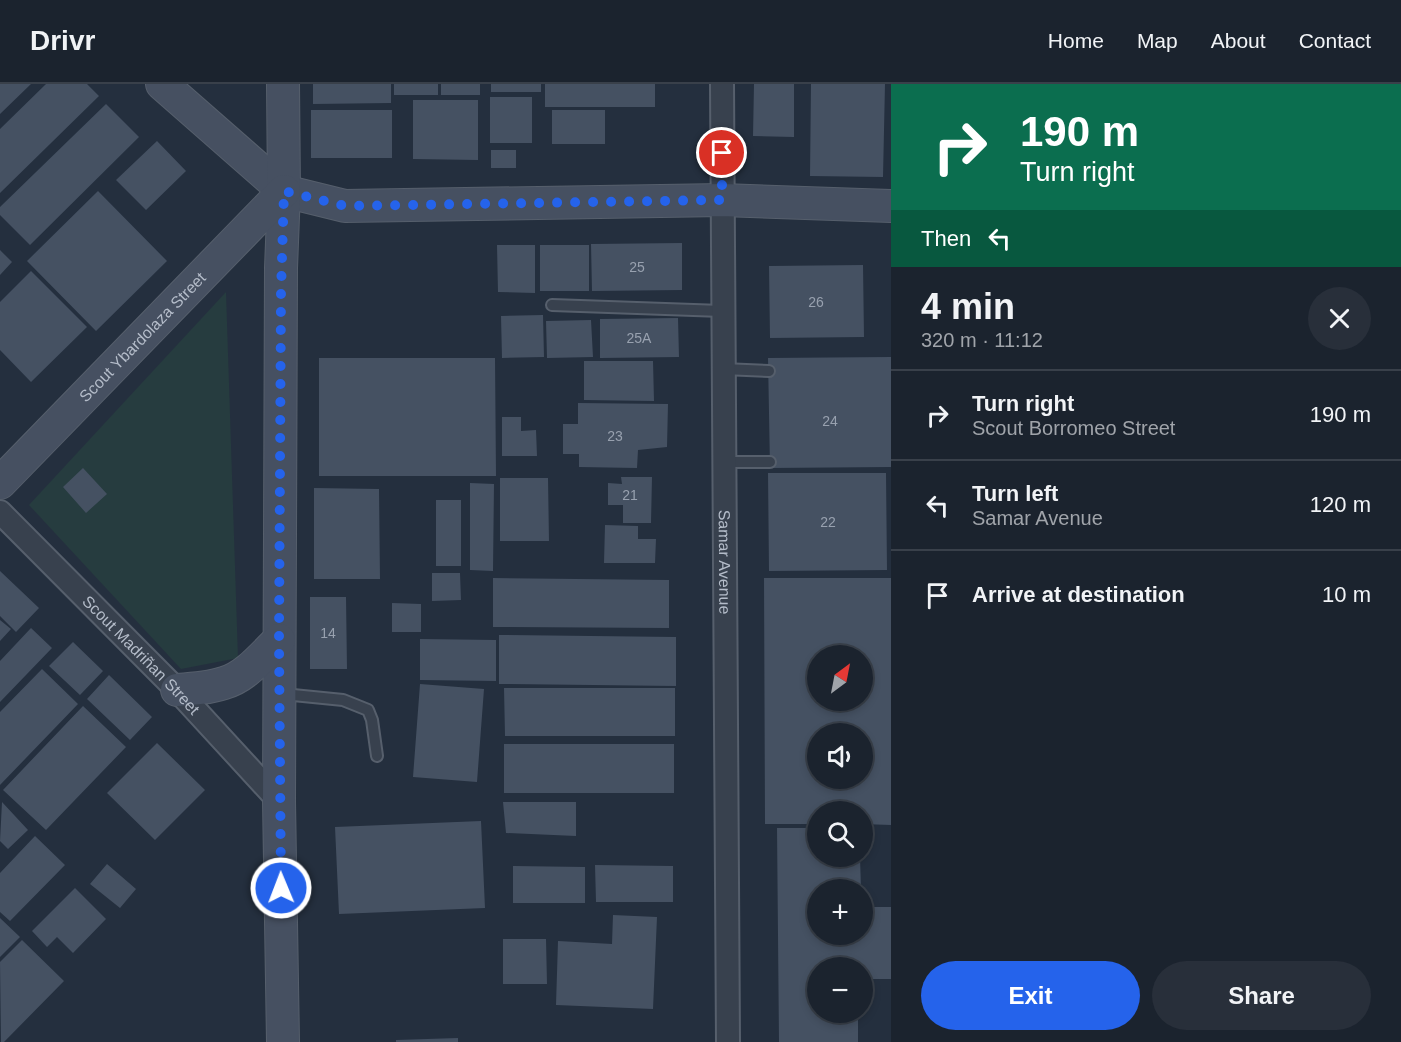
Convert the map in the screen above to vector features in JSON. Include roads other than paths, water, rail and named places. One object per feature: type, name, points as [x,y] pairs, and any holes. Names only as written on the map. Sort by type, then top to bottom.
[{"type":"street","points":[[162,84],[284,191],[345,206],[722,200],[891,206]]},
{"type":"street","points":[[283,84],[279,640],[283,1042]]},
{"type":"street","name":"Samar Avenue","points":[[722,84],[728,1042]]},
{"type":"street","name":"Scout Ybardolaza Street","points":[[0,483],[284,191]]},
{"type":"street","name":"Scout Madriñan Street","points":[[0,512],[177,690],[279,801]]},
{"type":"street","points":[[177,690],[205,688],[227,683],[249,669],[279,640]]},
{"type":"lane","points":[[552,304],[722,311]]},
{"type":"lane","points":[[723,369],[769,371]]},
{"type":"lane","points":[[724,462],[770,462]]},
{"type":"lane","points":[[279,693],[343,700],[368,710],[372,720],[377,756]]}]
